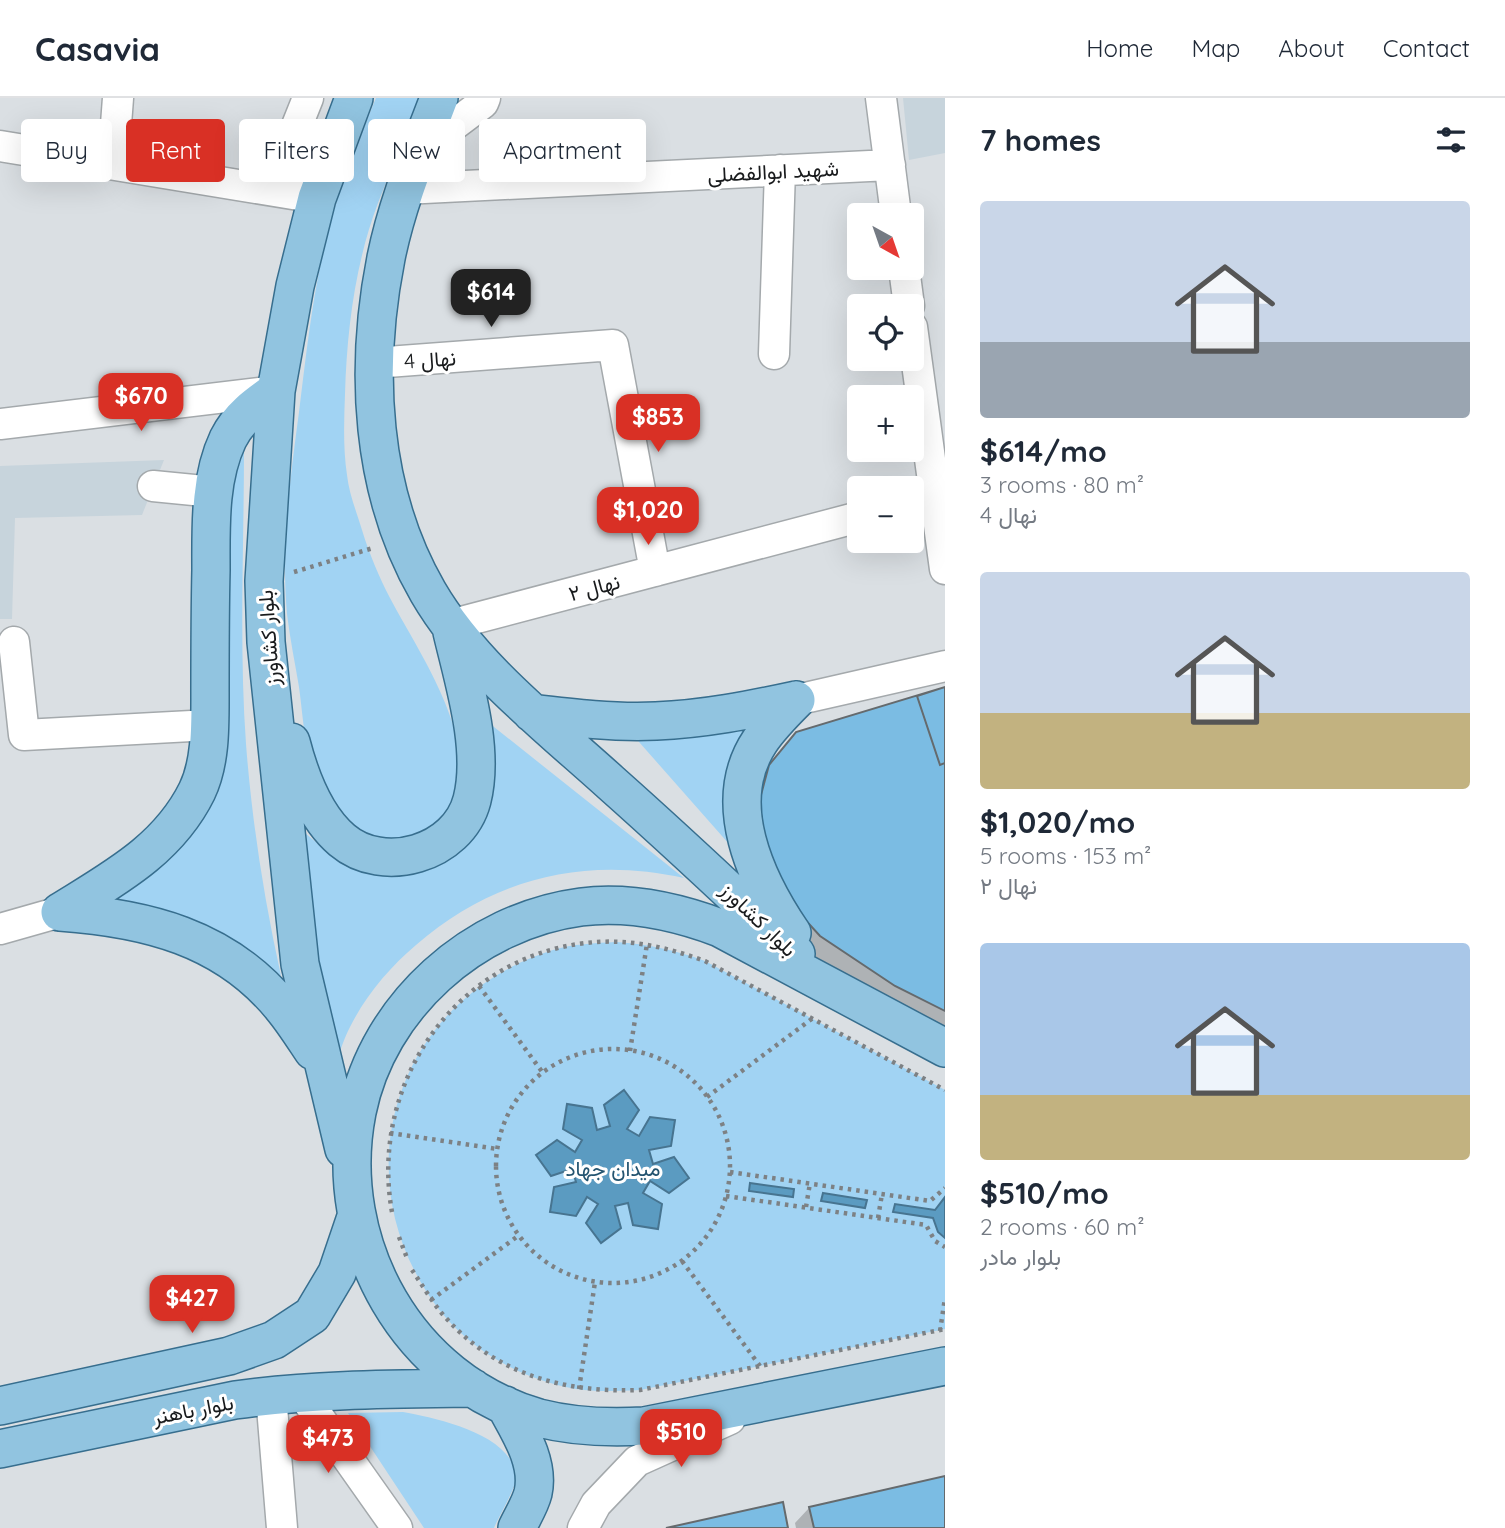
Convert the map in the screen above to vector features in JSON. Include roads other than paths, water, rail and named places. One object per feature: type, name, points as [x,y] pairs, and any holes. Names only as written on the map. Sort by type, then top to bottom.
[{"type":"main road","name":"بلوار کشاورز","points":[[354,98],[317,198],[295,286],[276,391],[264,581],[266,642],[300,964],[354,1199]]},
{"type":"main road","name":"بلوار کشاورز","points":[[431,119],[439,98]]},
{"type":"main road","name":"بلوار کشاورز","points":[[407,182],[386,257],[378,309],[374,363],[376,435],[391,505],[403,539],[428,593],[450,625],[532,713],[687,850],[830,986]]},
{"type":"main road","points":[[60,912],[131,868],[160,844],[173,830],[204,775],[210,725],[211,524],[218,468],[228,439],[248,410],[276,391]]},
{"type":"main road","points":[[266,642],[295,757],[316,808],[343,841],[372,856],[397,858],[437,846],[466,816],[472,800],[476,766],[473,732],[450,625]]},
{"type":"main road","points":[[532,713],[595,720],[655,721],[724,715],[796,701]]},
{"type":"main road","points":[[796,701],[759,742],[747,767],[743,790],[743,819],[747,842],[763,883],[790,930],[830,986]]},
{"type":"main road","points":[[944,1354],[767,1401],[644,1426],[609,1428],[538,1418],[489,1397],[444,1367],[419,1343],[379,1284],[365,1252],[354,1199],[357,1111],[382,1044],[401,1014],[424,986],[459,956],[512,926],[546,914],[581,907],[617,905],[652,908],[687,916],[720,928],[945,1048]]},
{"type":"main road","points":[[60,912],[135,921],[201,942],[223,954],[281,1006],[326,1068]]},
{"type":"main road","name":"بلوار باهنر","points":[[0,1406],[229,1356],[274,1340],[312,1315],[337,1273],[354,1199]]},
{"type":"main road","name":"بلوار باهنر","points":[[0,1449],[235,1400],[286,1394],[489,1397]]},
{"type":"main road","points":[[489,1397],[530,1456],[534,1473],[533,1493],[517,1528]]},
{"type":"street","points":[[113,164],[118,98]]},
{"type":"street","points":[[0,146],[317,198],[296,128],[308,98]]},
{"type":"street","points":[[461,119],[485,98]]},
{"type":"street","points":[[881,98],[895,203]]},
{"type":"street","name":"شهید ابوالفضلی","points":[[404,189],[890,165]]},
{"type":"street","points":[[774,354],[780,170]]},
{"type":"street","name":"نهال 4","points":[[374,363],[613,345],[655,571]]},
{"type":"street","points":[[915,371],[921,476]]},
{"type":"street","points":[[0,424],[276,391]]},
{"type":"street","points":[[153,486],[214,492]]},
{"type":"street","points":[[924,504],[945,569]]},
{"type":"street","name":"نهال ۲","points":[[450,625],[847,520]]},
{"type":"street","points":[[14,642],[24,735],[210,725]]},
{"type":"street","points":[[796,701],[945,666]]},
{"type":"street","points":[[0,929],[60,912]]},
{"type":"street","points":[[282,1528],[286,1394]]},
{"type":"street","points":[[286,1394],[397,1528]]},
{"type":"street","points":[[583,1528],[596,1504],[637,1461],[767,1401]]},
{"type":"park label","name":"میدان جهاد","points":[[613,1168]]}]
